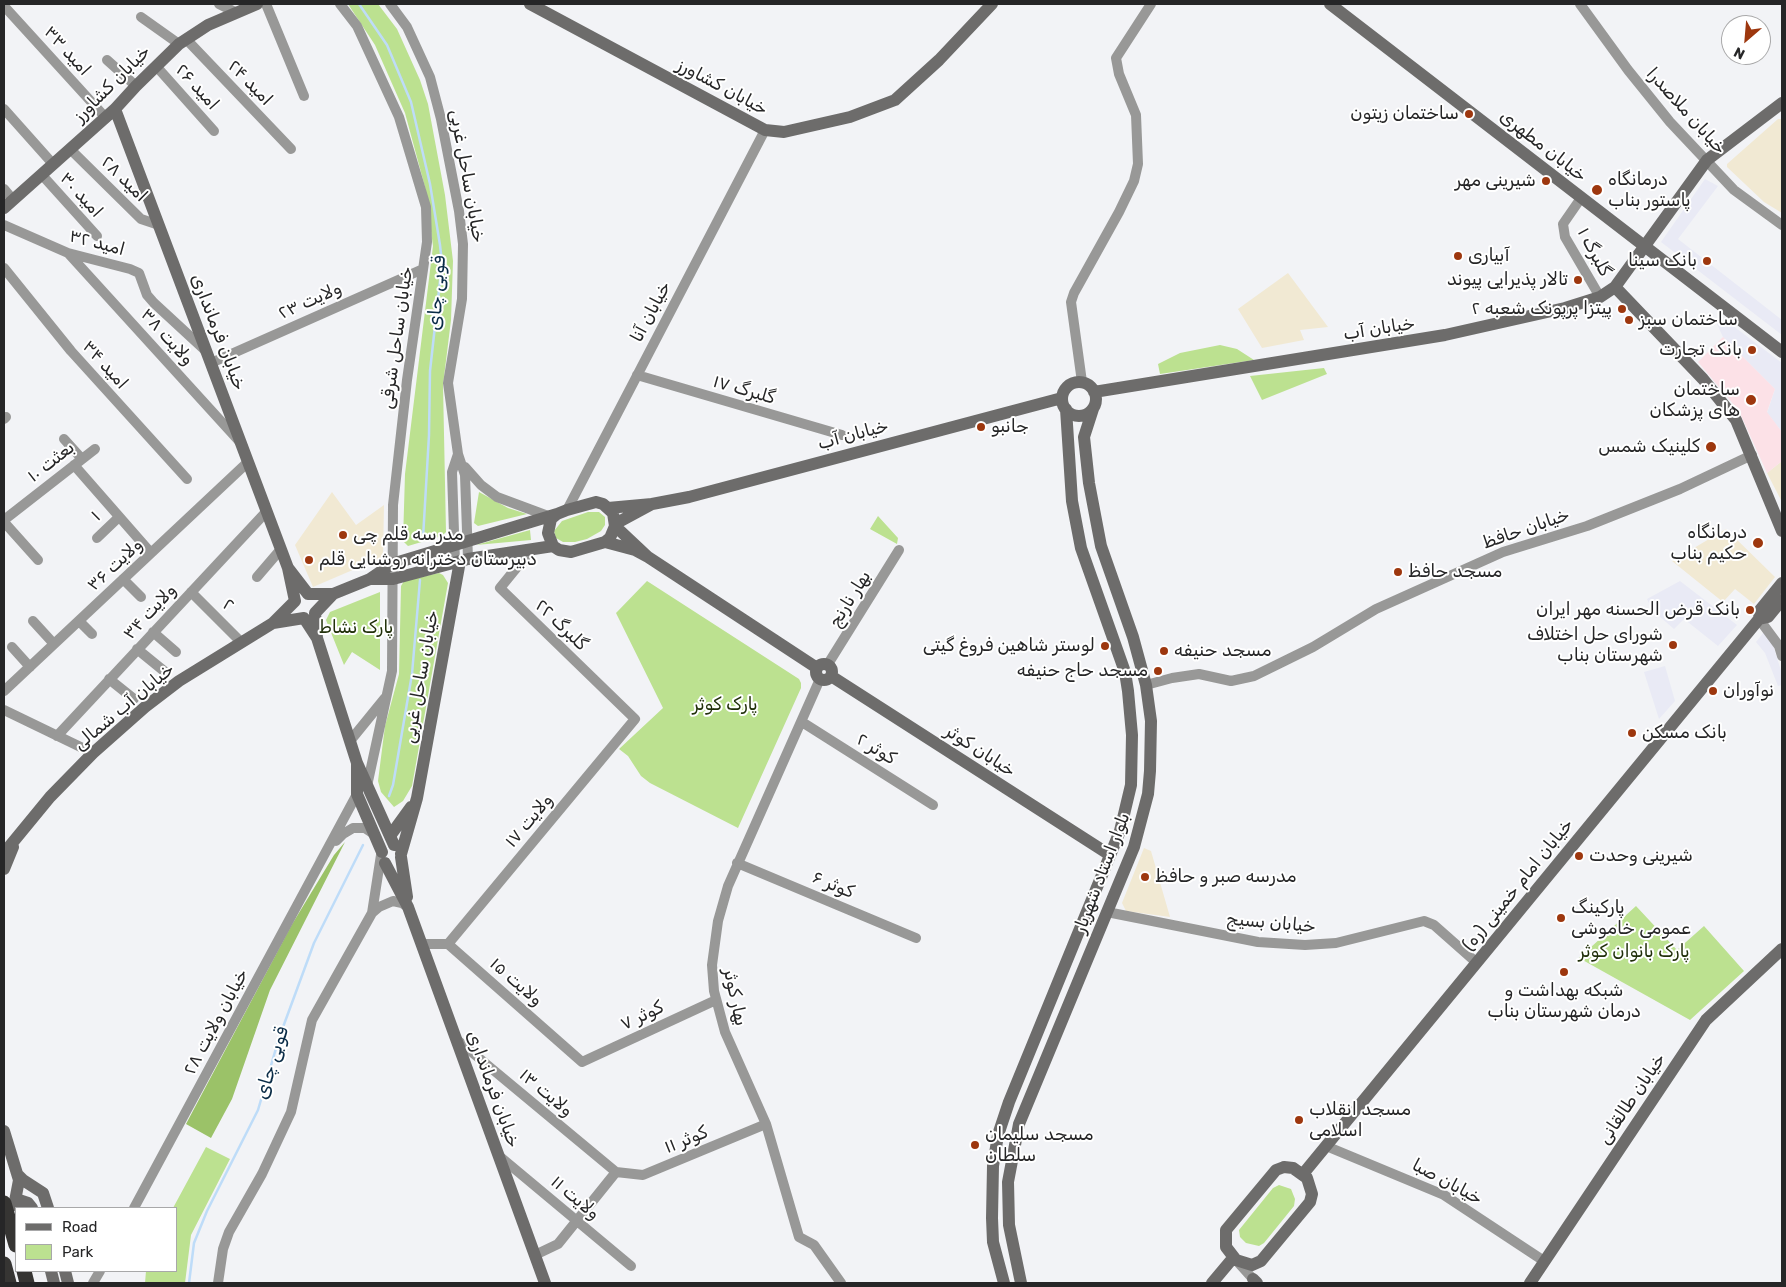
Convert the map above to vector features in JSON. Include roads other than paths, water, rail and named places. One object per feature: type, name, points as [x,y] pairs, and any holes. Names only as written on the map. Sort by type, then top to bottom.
[{"type":"highway","points":[[4,1264],[9,1283]]},
{"type":"main road","name":"خیابان کشاورز","points":[[8,204],[110,114],[182,41],[234,12],[257,4]]},
{"type":"main road","name":"خیابان کشاورز","points":[[530,4],[766,130],[784,132],[850,117],[895,100],[939,60],[992,4]]},
{"type":"main road","name":"خیابان مطهری","points":[[1330,4],[1782,352]]},
{"type":"main road","name":"خیابان آب","points":[[1094,392],[1445,335],[1565,308],[1600,296],[1615,287],[1707,160],[1782,103]]},
{"type":"main road","name":"خیابان فرمانداری","points":[[110,114],[159,225],[288,568],[295,600]]},
{"type":"main road","points":[[1615,287],[1703,379],[1736,420],[1782,531]]},
{"type":"main road","points":[[1076,382],[1082,382],[1094,392],[1096,400],[1093,409],[1080,416],[1064,404],[1066,388],[1076,382]]},
{"type":"main road","name":"خیابان آب","points":[[608,508],[652,504],[689,497],[1064,404]]},
{"type":"main road","name":"بلوار استاد شهریار","points":[[1005,1283],[994,1248],[992,1229],[992,1180],[997,1142],[1009,1102],[1124,819],[1131,785],[1132,735],[1125,672],[1081,548],[1072,501],[1064,404]]},
{"type":"main road","name":"بلوار استاد شهریار","points":[[1020,1281],[1009,1225],[1008,1182],[1013,1149],[1024,1109],[1134,847],[1148,794],[1152,740],[1150,703],[1133,637],[1101,546],[1092,503],[1084,437],[1093,409]]},
{"type":"main road","points":[[309,615],[334,594],[370,579],[392,564],[453,544],[466,541],[557,513],[596,502],[608,508],[615,525],[614,532],[604,542],[571,552],[559,550],[553,546],[548,533],[552,519],[557,513]]},
{"type":"main road","name":"خیابان آب","points":[[615,525],[652,504]]},
{"type":"main road","name":"خیابان کوثر","points":[[615,525],[648,556],[824,672],[1110,855]]},
{"type":"main road","name":"خیابان کوثر","points":[[604,542],[648,556]]},
{"type":"main road","points":[[370,579],[393,579],[461,561],[553,546]]},
{"type":"main road","name":"خیابان ساحل غربی","points":[[396,848],[417,798],[461,561]]},
{"type":"main road","name":"خیابان فرمانداری","points":[[288,568],[308,594]]},
{"type":"main road","name":"خیابان امام خمینی (ره)","points":[[1303,1174],[1759,619],[1760,610],[1782,583]]},
{"type":"main road","points":[[308,594],[316,602],[309,615]]},
{"type":"main road","points":[[309,615],[294,610],[295,600],[300,595],[334,594]]},
{"type":"main road","name":"خیابان آب شمالی","points":[[4,853],[50,797],[92,753],[179,681],[273,623],[295,600]]},
{"type":"main road","name":"خیابان امام خمینی (ره)","points":[[1759,619],[1768,617],[1782,600]]},
{"type":"main road","name":"خیابان فرمانداری","points":[[309,615],[357,763],[374,834],[382,856],[408,907],[545,1283]]},
{"type":"main road","name":"خیابان آب شمالی","points":[[273,623],[309,615]]},
{"type":"main road","points":[[1128,691],[1146,685]]},
{"type":"main road","name":"خیابان فرمانداری","points":[[362,790],[396,848],[408,907]]},
{"type":"main road","name":"خیابان ساحل غربی","points":[[396,848],[417,798]]},
{"type":"main road","points":[[4,847],[16,840]]},
{"type":"main road","name":"خیابان آب شمالی","points":[[4,869],[16,840]]},
{"type":"main road","points":[[388,846],[396,848],[396,864],[390,866],[382,856],[388,846]]},
{"type":"main road","name":"خیابان طالقانی","points":[[1530,1283],[1706,1020],[1782,949]]},
{"type":"main road","points":[[1062,973],[1079,979]]},
{"type":"main road","points":[[4,1131],[20,1184],[17,1206]]},
{"type":"main road","points":[[1284,1167],[1293,1168],[1303,1174],[1311,1185],[1310,1202],[1276,1244],[1256,1264],[1244,1264],[1234,1259],[1226,1247],[1226,1230],[1276,1170],[1284,1167]]},
{"type":"main road","points":[[18,1175],[22,1180],[43,1193],[48,1207]]},
{"type":"main road","points":[[17,1206],[27,1191],[37,1188]]},
{"type":"main road","points":[[1212,1283],[1234,1259]]},
{"type":"main road","points":[[1005,1283],[1020,1281]]},
{"type":"street","points":[[219,4],[234,12]]},
{"type":"street","points":[[266,4],[304,96]]},
{"type":"street","name":"خیابان ساحل شرقی","points":[[340,4],[358,26],[399,117],[426,207],[427,242],[407,380],[393,505],[392,671],[362,790]]},
{"type":"street","name":"خیابان ساحل غربی","points":[[390,4],[407,27],[430,77],[441,119],[459,211],[463,244],[462,299],[448,383],[458,454],[465,475],[466,541]]},
{"type":"street","points":[[1082,382],[1071,302],[1134,181],[1138,164],[1136,115],[1119,74],[1116,58],[1151,4]]},
{"type":"street","name":"خیابان ملاصدرا","points":[[1580,4],[1654,104],[1734,190],[1782,225]]},
{"type":"street","name":"امید ۳۳","points":[[4,6],[110,114]]},
{"type":"street","name":"امید ۲۴","points":[[141,17],[182,41],[291,150]]},
{"type":"street","points":[[107,60],[136,86]]},
{"type":"street","name":"امید ۲۶","points":[[156,66],[214,131]]},
{"type":"street","points":[[4,109],[53,164]]},
{"type":"street","name":"خیابان آنا","points":[[557,513],[637,375],[766,130]]},
{"type":"street","name":"امید ۲۸","points":[[70,149],[141,219],[159,225]]},
{"type":"street","name":"امید ۳۰","points":[[42,175],[97,236]]},
{"type":"street","points":[[4,189],[8,204]]},
{"type":"street","name":"گلبرگ ۱","points":[[1581,198],[1563,224],[1565,238],[1600,296]]},
{"type":"street","name":"امید ۳۲","points":[[4,225],[68,253],[139,273],[147,295],[209,358]]},
{"type":"street","name":"ولایت ۳۸","points":[[68,253],[241,444]]},
{"type":"street","name":"امید ۳۴","points":[[4,268],[71,351],[187,479]]},
{"type":"street","name":"ولایت ۲۳","points":[[209,358],[423,269]]},
{"type":"street","name":"گلبرگ ۱۷","points":[[637,375],[842,435]]},
{"type":"street","points":[[64,439],[78,462],[119,517],[151,553]]},
{"type":"street","name":"بعثت ۱۰","points":[[4,521],[95,449]]},
{"type":"street","points":[[458,454],[472,477],[488,492],[510,503],[557,513]]},
{"type":"street","name":"خیابان ساحل غربی","points":[[453,544],[452,472],[458,454]]},
{"type":"street","name":"خیابان حافظ","points":[[1146,685],[1172,678],[1200,674],[1230,681],[1254,676],[1313,647],[1376,609],[1503,552],[1588,526],[1680,489],[1752,455]]},
{"type":"street","name":"ولایت ۳۶","points":[[4,691],[248,462]]},
{"type":"street","name":"ولایت ۳۴","points":[[57,736],[267,511]]},
{"type":"street","name":"۱","points":[[97,538],[119,517]]},
{"type":"street","points":[[4,521],[38,560]]},
{"type":"street","points":[[461,561],[466,541]]},
{"type":"street","points":[[453,544],[461,561]]},
{"type":"street","points":[[257,576],[281,549]]},
{"type":"street","name":"گلبرگ ۲۲","points":[[531,550],[500,588],[635,719]]},
{"type":"street","name":"بهار نارنج","points":[[824,672],[899,550]]},
{"type":"street","points":[[123,579],[141,597]]},
{"type":"street","name":"۲","points":[[191,592],[241,642]]},
{"type":"street","points":[[1759,619],[1779,646],[1782,656]]},
{"type":"street","points":[[33,621],[54,644]]},
{"type":"street","points":[[79,621],[92,634]]},
{"type":"street","points":[[153,632],[176,652]]},
{"type":"street","points":[[12,647],[30,667]]},
{"type":"street","points":[[138,649],[164,671]]},
{"type":"street","name":"بهار کوثر","points":[[824,672],[737,863],[721,907],[713,950],[712,979],[716,1000],[730,1045],[766,1124],[799,1237],[814,1245],[841,1283]]},
{"type":"street","points":[[110,679],[134,699]]},
{"type":"street","name":"خیابان ساحل شرقی","points":[[350,741],[387,696]]},
{"type":"street","points":[[4,710],[92,753]]},
{"type":"street","name":"ولایت ۱۷","points":[[448,944],[635,719]]},
{"type":"street","name":"کوثر ۲","points":[[802,722],[932,805]]},
{"type":"street","name":"خیابان ولایت ۲۸","points":[[135,1207],[362,790]]},
{"type":"street","name":"خیابان ولایت ۲۸","points":[[328,852],[349,829],[365,828],[374,834]]},
{"type":"street","points":[[218,1283],[223,1249],[229,1232],[262,1174],[291,1112],[312,1020],[372,913],[382,856]]},
{"type":"street","name":"کوثر ۶","points":[[737,863],[916,938]]},
{"type":"street","points":[[372,913],[379,907],[393,901],[408,907]]},
{"type":"street","name":"خیابان بسیج","points":[[1107,912],[1258,942],[1305,946],[1336,943],[1424,921],[1434,925],[1477,963]]},
{"type":"street","points":[[421,944],[448,944]]},
{"type":"street","name":"ولایت ۱۵","points":[[448,944],[582,1062]]},
{"type":"street","name":"کوثر ۷","points":[[582,1062],[716,1000]]},
{"type":"street","name":"ولایت ۱۳","points":[[456,1039],[616,1172]]},
{"type":"street","name":"کوثر ۱۱","points":[[616,1172],[643,1175],[766,1124]]},
{"type":"street","name":"خیابان صبا","points":[[1326,1146],[1444,1194],[1544,1261]]},
{"type":"street","name":"ولایت ۱۱","points":[[498,1155],[631,1266]]},
{"type":"street","points":[[535,1255],[558,1244],[616,1172]]},
{"type":"street","points":[[1234,1259],[1255,1281]]},
{"type":"street","points":[[1255,1281],[1256,1264]]},
{"type":"street","points":[[93,1283],[99,1272]]},
{"type":"waterway","name":"قوبی چای","points":[[359,4],[387,45],[411,102],[430,184],[440,245],[442,263],[430,371],[429,435],[423,538]]},
{"type":"waterway","name":"قوبی چای","points":[[389,796],[393,785],[412,674],[420,580]]},
{"type":"waterway","name":"قوبی چای","points":[[189,1283],[194,1243],[207,1211],[258,1110],[279,1038],[314,943],[363,845]]},
{"type":"place","name":"ساختمان زیتون","points":[[1469,114]]},
{"type":"place","name":"شیرینی مهر","points":[[1546,181]]},
{"type":"place","name":"درمانگاه پاستور بناب","points":[[1597,190]]},
{"type":"place","name":"آبیاری","points":[[1458,256]]},
{"type":"place","name":"بانک سینا","points":[[1707,261]]},
{"type":"place","name":"تالار پذیرایی پیوند","points":[[1578,280]]},
{"type":"place","name":"پیتزا پرپونک شعبه ۲","points":[[1622,309]]},
{"type":"place","name":"ساختمان سبز","points":[[1629,320]]},
{"type":"place","name":"بانک تجارت","points":[[1752,350]]},
{"type":"place","name":"ساختمان های پزشکان","points":[[1751,400]]},
{"type":"place","name":"جانبو","points":[[981,427]]},
{"type":"place","name":"کلینیک شمس","points":[[1711,447]]},
{"type":"place","name":"مدرسه قلم چی","points":[[343,535]]},
{"type":"place","name":"درمانگاه حکیم بناب","points":[[1758,543]]},
{"type":"place","name":"دبیرستان دخترانه روشنایی قلم","points":[[309,560]]},
{"type":"place","name":"مسجد حافظ","points":[[1398,572]]},
{"type":"place","name":"بانک قرض الحسنه مهر ایران","points":[[1750,610]]},
{"type":"place","name":"شورای حل اختلاف شهرستان بناب","points":[[1673,645]]},
{"type":"place","name":"لوستر شاهین فروغ گیتی","points":[[1105,646]]},
{"type":"place","name":"مسجد حنیفه","points":[[1164,651]]},
{"type":"place","name":"مسجد حاج حنیفه","points":[[1158,671]]},
{"type":"place","name":"نوآوران","points":[[1713,691]]},
{"type":"place","name":"بانک مسکن","points":[[1632,733]]},
{"type":"place","name":"شیرینی وحدت","points":[[1579,856]]},
{"type":"place","name":"مدرسه صبر و حافظ","points":[[1145,877]]},
{"type":"place","name":"پارکینگ عمومی خاموشی","points":[[1561,918]]},
{"type":"place","name":"شبکه بهداشت و درمان شهرستان بناب","points":[[1564,972]]},
{"type":"place","name":"مسجد انقلاب اسلامی","points":[[1299,1120]]},
{"type":"place","name":"مسجد سلیمان سلطان","points":[[975,1145]]},
{"type":"park label","name":"پارک نشاط","points":[[356,628]]},
{"type":"park label","name":"پارک کوثر","points":[[725,705]]},
{"type":"park label","name":"پارک بانوان کوثر","points":[[1634,952]]}]
